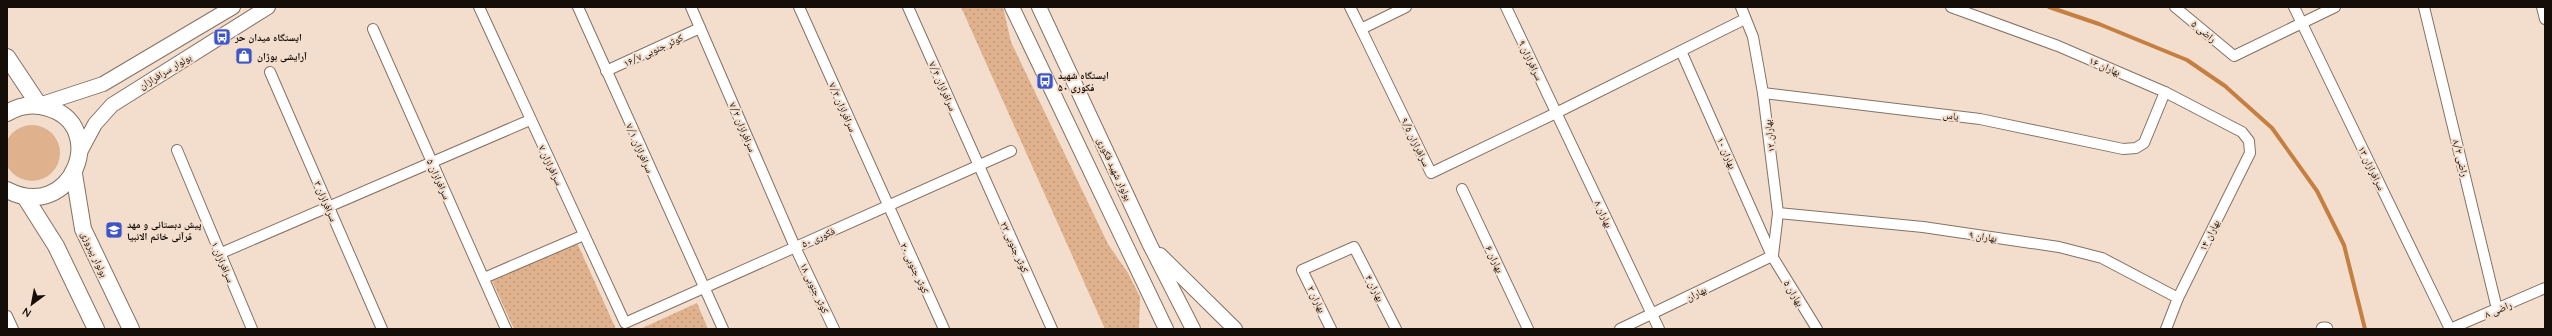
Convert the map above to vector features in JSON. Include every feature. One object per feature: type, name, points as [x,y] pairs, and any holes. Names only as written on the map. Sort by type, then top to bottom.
[{"type":"main road","name":"بولوار سرافرازان","points":[[39,105],[103,84],[233,7]]},
{"type":"main road","name":"بولوار سرافرازان","points":[[80,152],[94,124],[112,105],[268,7]]},
{"type":"main road","points":[[1012,7],[1166,329]]},
{"type":"main road","name":"بولوار شهید فکوری","points":[[1039,7],[1150,245],[1193,329]]},
{"type":"main road","points":[[7,57],[39,105]]},
{"type":"main road","points":[[7,113],[26,105],[39,105],[52,109],[63,116],[72,126],[78,138],[80,152],[74,174],[65,186],[53,194],[39,198],[25,198],[7,190]]},
{"type":"main road","name":"بولوار پیروزی","points":[[74,174],[83,229],[131,329]]},
{"type":"main road","points":[[25,198],[56,246],[96,329]]},
{"type":"main road","points":[[1150,245],[1235,329]]},
{"type":"street","name":"سرافرازان ۷","points":[[479,7],[624,323]]},
{"type":"street","name":"سرافرازان ۷/۱","points":[[578,7],[723,329]]},
{"type":"street","name":"سرافرازان ۷/۲","points":[[691,7],[795,247]]},
{"type":"street","name":"سرافرازان ۷/۳","points":[[799,7],[887,206]]},
{"type":"street","name":"سرافرازان ۷/۴","points":[[908,7],[978,165]]},
{"type":"street","points":[[1350,7],[1361,29],[1406,7]]},
{"type":"street","name":"سرافرازان ۹","points":[[1506,7],[1556,114]]},
{"type":"street","name":"بهاران ۱۲","points":[[1741,7],[1753,37],[1763,93],[1778,213],[1772,256]]},
{"type":"street","name":"بهاران ۱۶","points":[[1952,7],[2058,46],[2165,92],[2242,132],[2249,141]]},
{"type":"street","name":"راضی ۵","points":[[2174,7],[2234,56],[2301,22]]},
{"type":"street","name":"سرافرازان ۱۳","points":[[2294,7],[2450,329]]},
{"type":"street","points":[[2301,22],[2335,7]]},
{"type":"street","name":"راضی ۸/۲","points":[[2424,7],[2497,309]]},
{"type":"street","points":[[2542,7],[2545,19]]},
{"type":"street","points":[[1556,114],[1745,18]]},
{"type":"street","name":"سرافرازان ۵","points":[[373,28],[506,329]]},
{"type":"street","name":"کوثر جنوبی ۱۶/۷","points":[[606,72],[700,28]]},
{"type":"street","name":"سرافرازان ۹/۵","points":[[1361,29],[1431,173],[1556,114]]},
{"type":"street","name":"بهاران ۱۰","points":[[1681,51],[1772,256]]},
{"type":"street","name":"سرافرازان ۳","points":[[270,72],[382,329]]},
{"type":"street","name":"یاس","points":[[1763,93],[1980,119],[2122,149],[2136,148],[2144,143],[2165,92]]},
{"type":"street","name":"بهاران ۸","points":[[1556,114],[1659,329]]},
{"type":"street","points":[[219,254],[530,120]]},
{"type":"street","name":"بهاران ۱۴","points":[[2166,329],[2178,298],[2250,153],[2249,141]]},
{"type":"street","name":"سرافرازان ۱","points":[[177,150],[219,254],[252,329]]},
{"type":"street","name":"فکوری ۵۰","points":[[624,323],[1011,151]]},
{"type":"street","name":"کوثر جنوبی ۲۲","points":[[978,165],[1052,329]]},
{"type":"street","name":"بهاران ۶","points":[[1462,189],[1528,329]]},
{"type":"street","name":"کوثر جنوبی ۲۰","points":[[887,206],[944,329]]},
{"type":"street","name":"بهاران ۹","points":[[1778,213],[1923,227],[2059,247],[2102,258],[2178,298]]},
{"type":"street","points":[[484,278],[584,235]]},
{"type":"street","name":"کوثر جنوبی ۱۸","points":[[795,247],[834,329]]},
{"type":"street","name":"بهاران ۲","points":[[1331,329],[1302,270],[1354,247]]},
{"type":"street","name":"بهاران ۴","points":[[1354,247],[1396,329]]},
{"type":"street","name":"بهاران","points":[[1620,329],[1772,256]]},
{"type":"street","name":"بهاران ۵","points":[[1772,256],[1816,329]]},
{"type":"street","name":"راضی ۸","points":[[2450,329],[2545,288]]},
{"type":"street","points":[[7,316],[13,329]]},
{"type":"shaded area","points":[[961,7],[1003,7],[1011,42],[1108,244],[1128,273],[1140,297],[1139,329],[1105,329]]},
{"type":"shaded area","points":[[32,125],[47,130],[55,138],[60,153],[55,168],[47,176],[32,181],[17,176],[9,168],[4,153],[9,138],[17,130]]},
{"type":"shaded area","points":[[574,236],[616,329],[514,329],[489,274]]},
{"type":"shaded area","points":[[697,303],[708,329],[640,329]]},
{"type":"waterway","points":[[2049,7],[2099,24],[2187,60],[2225,86],[2272,128],[2317,191],[2344,245],[2365,329]]},
{"type":"place","name":"ایستگاه میدان حر","points":[[222,37]]},
{"type":"place","name":"آرایشی بوژان","points":[[244,56]]},
{"type":"place","name":"ایستگاه شهید فکوری ۵۰","points":[[1045,81]]},
{"type":"place","name":"پیش دبستانی و مهد قرآنی خاتم الانبیا","points":[[114,230]]}]
